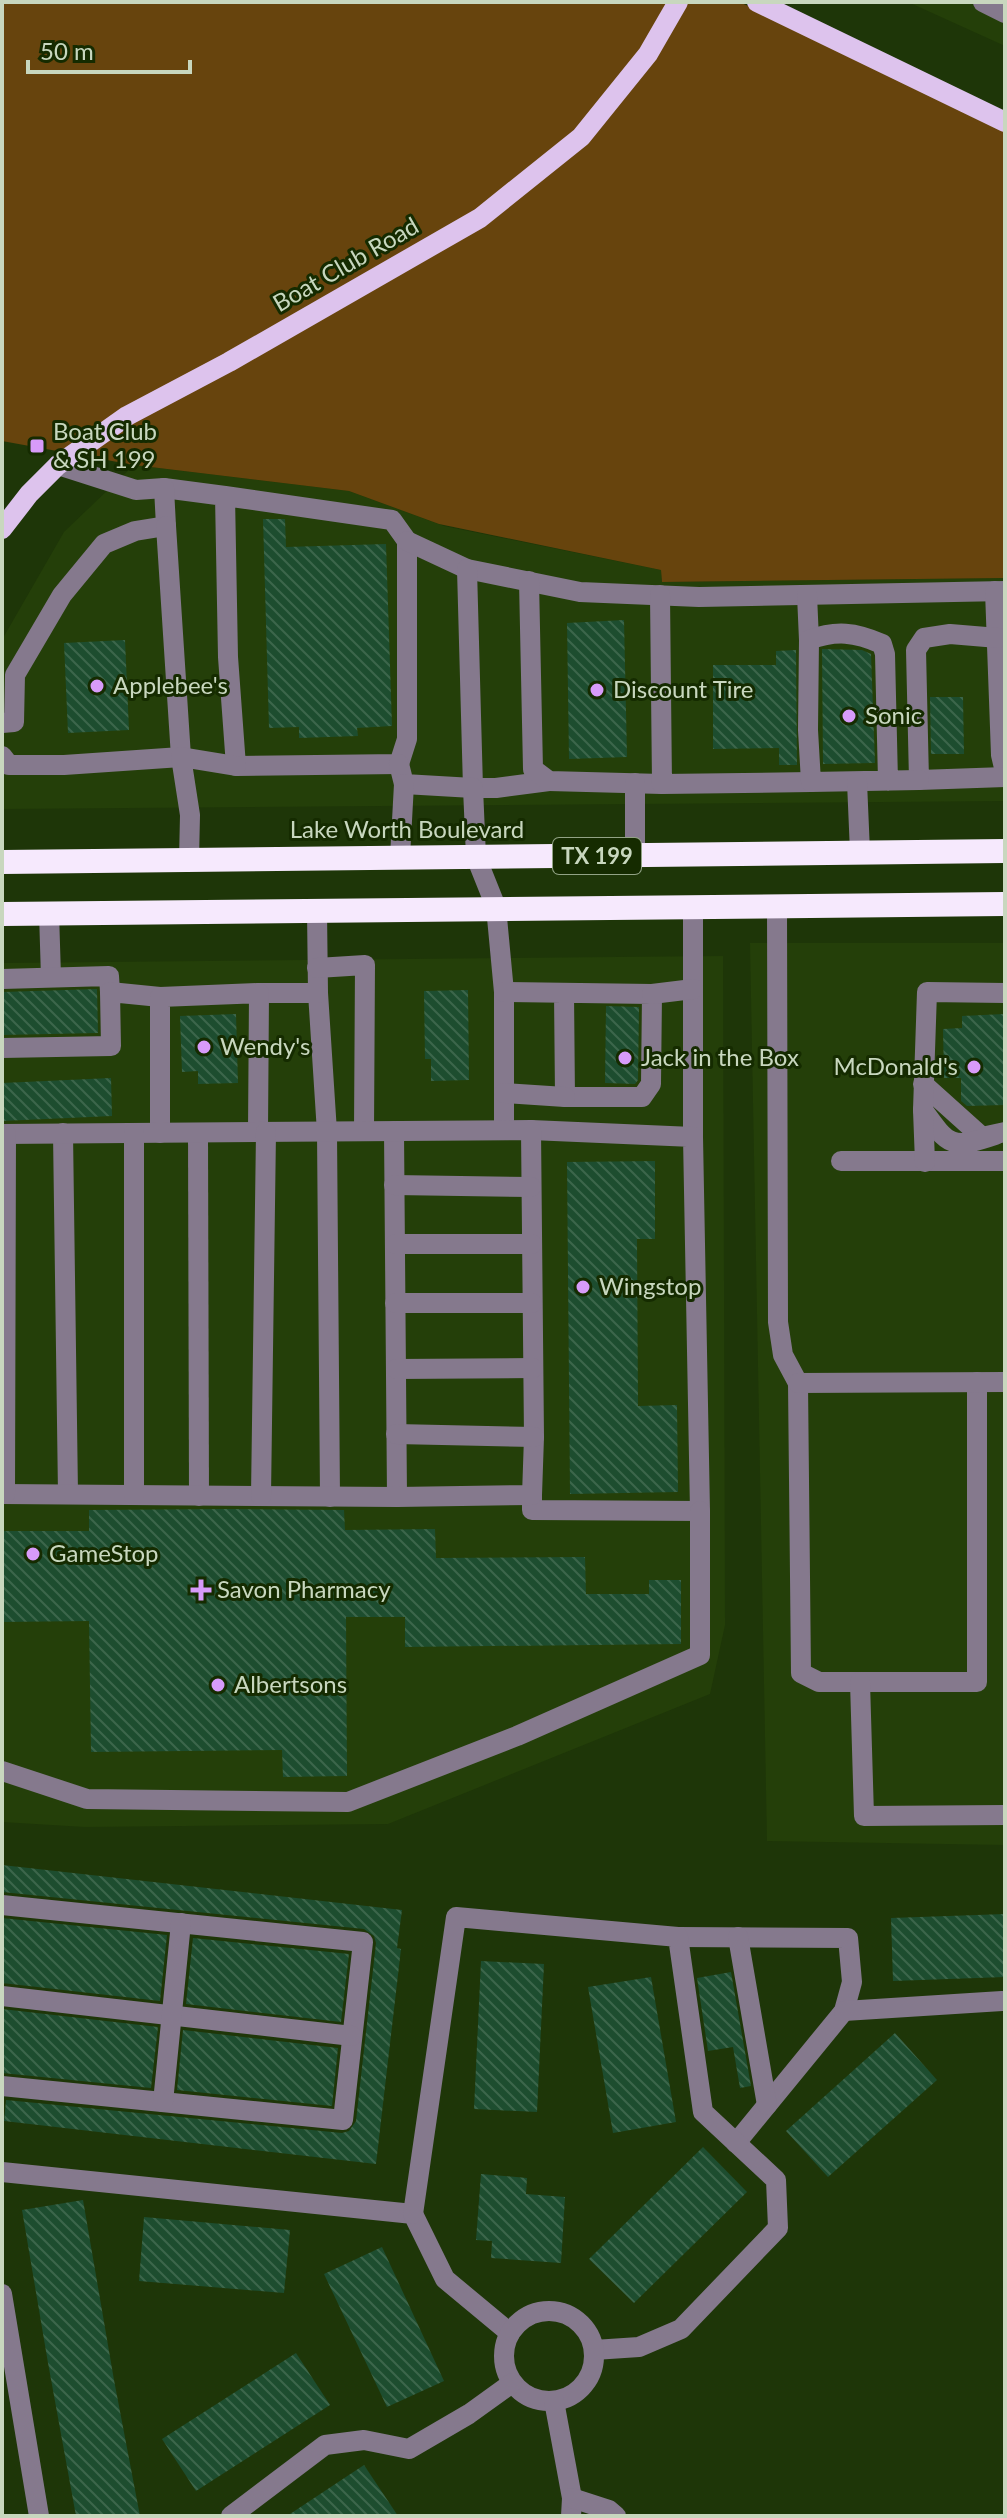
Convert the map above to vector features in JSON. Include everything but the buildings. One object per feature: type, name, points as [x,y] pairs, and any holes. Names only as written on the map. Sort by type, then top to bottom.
[{"type":"highway","name":"Lake Worth Boulevard","points":[[2,862],[1005,851]]},
{"type":"highway","name":"TX 199","points":[[2,914],[1002,903]]},
{"type":"main road","name":"Boat Club Road","points":[[3,526],[58,465],[127,416],[229,362],[480,218],[581,137],[648,54],[678,2]]},
{"type":"main road","points":[[757,2],[1005,122]]},
{"type":"street","points":[[983,2],[1005,13]]},
{"type":"street","points":[[2,756],[9,765],[64,765],[181,757],[236,766],[402,774],[473,788],[549,781],[662,784],[857,782],[1005,775],[1001,755],[1000,591],[807,595],[580,592],[467,569],[407,541],[392,520],[164,488],[136,490],[58,465]]},
{"type":"street","points":[[164,488],[181,757],[190,815],[189,860]]},
{"type":"street","points":[[225,496],[228,657],[236,766]]},
{"type":"street","points":[[2,723],[14,722],[15,675],[62,595],[104,544],[135,531],[166,526]]},
{"type":"street","points":[[400,857],[402,774],[407,739],[407,541]]},
{"type":"street","points":[[467,569],[476,857],[496,907],[504,992],[504,1130]]},
{"type":"street","points":[[529,581],[533,769],[549,781]]},
{"type":"street","points":[[660,595],[662,784]]},
{"type":"street","points":[[807,595],[811,782]]},
{"type":"street","points":[[809,640],[828,633],[851,634],[862,635],[882,644],[885,654],[888,781]]},
{"type":"street","points":[[919,780],[916,650],[924,638],[950,634],[998,638]]},
{"type":"street","points":[[857,782],[860,852]]},
{"type":"street","points":[[635,783],[635,856]]},
{"type":"street","points":[[2,1771],[87,1799],[348,1802],[517,1736],[700,1655],[693,906]]},
{"type":"street","points":[[777,906],[778,1322],[783,1355],[798,1383],[801,1673],[819,1682],[977,1682],[977,1382]]},
{"type":"street","points":[[317,911],[318,993],[327,1132],[330,1497]]},
{"type":"street","points":[[49,913],[51,977]]},
{"type":"street","points":[[317,968],[365,965],[364,1131]]},
{"type":"street","points":[[2,979],[109,976],[111,1046],[2,1048]]},
{"type":"street","points":[[504,992],[652,994],[693,989]]},
{"type":"street","points":[[110,992],[160,997],[318,993]]},
{"type":"street","points":[[925,1162],[923,1084],[927,992],[1005,993]]},
{"type":"street","points":[[259,993],[262,1132],[261,1496]]},
{"type":"street","points":[[564,993],[565,1097]]},
{"type":"street","points":[[504,1093],[642,1097],[651,1084],[652,994]]},
{"type":"street","points":[[160,997],[160,1133]]},
{"type":"street","points":[[923,1084],[982,1137],[1005,1132]]},
{"type":"street","points":[[923,1110],[943,1138],[957,1143],[971,1144],[1005,1132]]},
{"type":"street","points":[[532,1495],[4,1494],[4,1134],[531,1130],[693,1137]]},
{"type":"street","points":[[531,1130],[532,1510],[700,1511]]},
{"type":"street","points":[[394,1131],[397,1497]]},
{"type":"street","points":[[63,1133],[68,1494]]},
{"type":"street","points":[[134,1133],[134,1495]]},
{"type":"street","points":[[198,1133],[199,1496]]},
{"type":"street","points":[[841,1161],[1005,1161]]},
{"type":"street","points":[[394,1185],[531,1187]]},
{"type":"street","points":[[395,1244],[532,1244]]},
{"type":"street","points":[[395,1303],[532,1303]]},
{"type":"street","points":[[396,1369],[533,1368]]},
{"type":"street","points":[[798,1383],[1005,1382]]},
{"type":"street","points":[[396,1434],[534,1437]]},
{"type":"street","points":[[860,1682],[864,1816],[1005,1815]]},
{"type":"street","points":[[2,1905],[363,1942],[343,2120],[2,2086]]},
{"type":"street","points":[[510,2333],[445,2279],[413,2214],[456,1917],[678,1937],[848,1938],[852,1982],[844,2011],[736,2143]]},
{"type":"street","points":[[163,2102],[181,1923]]},
{"type":"street","points":[[594,2350],[639,2347],[681,2329],[778,2228],[776,2180],[703,2112],[678,1937]]},
{"type":"street","points":[[738,1937],[767,2105]]},
{"type":"street","points":[[2,1996],[352,2036]]},
{"type":"street","points":[[844,2011],[1002,2001]]},
{"type":"street","points":[[2,2172],[413,2214]]},
{"type":"street","points":[[2,2294],[39,2516]]},
{"type":"street","points":[[556,2311],[570,2316],[590,2337],[594,2350],[588,2379],[579,2390],[554,2401],[537,2400],[523,2393],[512,2383],[505,2369],[504,2354],[510,2333],[526,2317],[541,2312],[556,2311]]},
{"type":"street","points":[[231,2516],[325,2445],[364,2440],[409,2449],[469,2414],[512,2383]]},
{"type":"street","points":[[554,2401],[575,2510],[609,2510],[616,2516]]},
{"type":"shaded area","points":[[2,2],[739,2],[1005,120],[1005,578],[662,582],[661,570],[439,524],[349,491],[134,465],[2,441]]},
{"type":"shaded area","points":[[908,2],[1005,2],[1005,46]]},
{"type":"shaded area","points":[[134,465],[349,491],[444,526],[661,570],[662,582],[1005,578],[1005,801],[2,809],[3,638],[64,532]]},
{"type":"shaded area","points":[[750,943],[1005,943],[1005,1845],[767,1841]]},
{"type":"shaded area","points":[[723,956],[725,1625],[710,1694],[388,1824],[85,1827],[2,1822],[2,963]]},
{"type":"place","name":"Boat Club & SH 199","points":[[37,446]]},
{"type":"place","name":"Applebee's","points":[[97,686]]},
{"type":"place","name":"Discount Tire","points":[[597,690]]},
{"type":"place","name":"Sonic","points":[[849,716]]},
{"type":"place","name":"Wendy's","points":[[204,1047]]},
{"type":"place","name":"Jack in the Box","points":[[625,1058]]},
{"type":"place","name":"McDonald's","points":[[974,1067]]},
{"type":"place","name":"Wingstop","points":[[583,1287]]},
{"type":"place","name":"GameStop","points":[[33,1554]]},
{"type":"place","name":"Savon Pharmacy","points":[[201,1590]]},
{"type":"place","name":"Albertsons","points":[[218,1685]]}]
